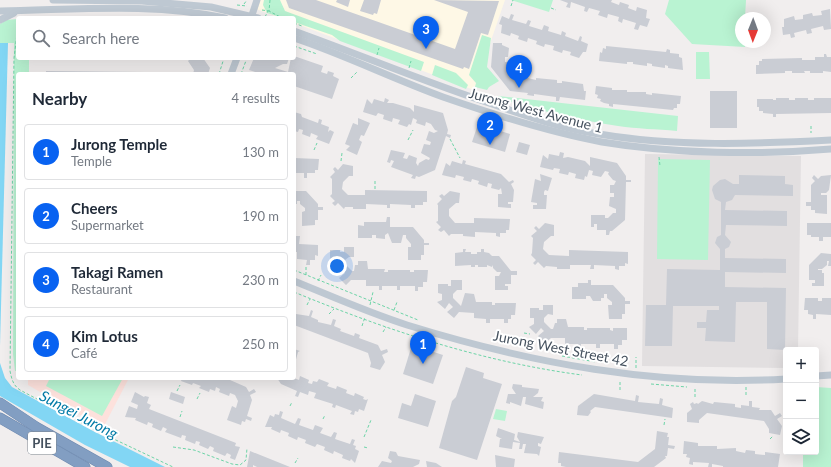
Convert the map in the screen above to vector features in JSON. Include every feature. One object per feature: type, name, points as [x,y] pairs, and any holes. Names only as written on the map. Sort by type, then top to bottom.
[{"type":"highway","points":[[0,403],[36,427],[107,467]]},
{"type":"highway","name":"PIE","points":[[0,418],[85,467]]},
{"type":"street","points":[[53,0],[142,1],[211,7],[250,16]]},
{"type":"street","points":[[254,16],[257,0]]},
{"type":"street","points":[[0,12],[142,8],[201,13],[215,16]]},
{"type":"street","points":[[0,20],[17,11]]},
{"type":"street","name":"Jurong West Avenue 1","points":[[296,32],[445,89],[543,120],[598,134],[682,143],[760,144],[831,140]]},
{"type":"street","name":"Jurong West Avenue 1","points":[[296,39],[479,109],[540,128],[589,139],[630,146],[713,152],[792,152],[831,150]]},
{"type":"street","points":[[232,72],[236,60]]},
{"type":"street","name":"Jurong West Street 42","points":[[296,282],[406,324],[513,354],[592,369],[643,376],[697,381],[783,379]]},
{"type":"street","points":[[819,376],[831,375]]},
{"type":"path","points":[[243,5],[247,0]]},
{"type":"path","points":[[270,0],[269,11],[278,16]]},
{"type":"path","points":[[511,6],[513,0]]},
{"type":"path","points":[[551,8],[556,10]]},
{"type":"path","points":[[266,16],[268,11]]},
{"type":"path","points":[[16,42],[14,58],[10,371],[15,386],[101,433],[173,467]]},
{"type":"path","points":[[376,56],[379,48]]},
{"type":"path","points":[[220,72],[223,60]]},
{"type":"path","points":[[242,72],[246,60]]},
{"type":"path","points":[[408,68],[411,61]]},
{"type":"path","points":[[351,78],[360,69]]},
{"type":"path","points":[[811,126],[811,134]]},
{"type":"path","points":[[408,140],[413,130]]},
{"type":"path","points":[[450,139],[460,158]]},
{"type":"path","points":[[314,150],[317,143]]},
{"type":"path","points":[[659,152],[660,166]]},
{"type":"path","points":[[340,161],[342,153]]},
{"type":"path","points":[[374,189],[375,182]]},
{"type":"path","points":[[306,267],[306,275]]},
{"type":"path","points":[[296,271],[419,321]]},
{"type":"path","points":[[318,281],[321,275]]},
{"type":"path","points":[[333,287],[334,282]]},
{"type":"path","points":[[307,305],[310,298]]},
{"type":"path","points":[[329,314],[334,308]]},
{"type":"path","points":[[524,333],[530,334]]},
{"type":"path","points":[[562,346],[560,356],[597,362]]},
{"type":"path","points":[[636,358],[636,368],[641,369]]},
{"type":"path","points":[[620,380],[620,390]]},
{"type":"path","points":[[746,381],[746,395]]},
{"type":"path","points":[[177,392],[180,385]]},
{"type":"path","points":[[695,397],[696,387]]},
{"type":"path","points":[[197,400],[200,393]]},
{"type":"path","points":[[290,406],[292,402]]},
{"type":"path","points":[[180,417],[182,412]]},
{"type":"path","points":[[323,419],[325,415]]},
{"type":"path","points":[[664,425],[665,419]]},
{"type":"path","points":[[364,437],[371,420]]},
{"type":"path","points":[[770,439],[773,436]]},
{"type":"path","points":[[174,447],[194,450],[232,464],[240,465],[246,460],[247,448]]},
{"type":"path","points":[[364,447],[368,448]]},
{"type":"path","points":[[295,463],[298,458]]},
{"type":"shaded area","points":[[259,0],[505,0],[474,90],[296,24],[296,16],[275,16],[256,9]]},
{"type":"shaded area","points":[[645,154],[801,156],[798,347],[783,347],[783,368],[642,366]]},
{"type":"shaded area","points":[[28,380],[128,380],[103,428],[28,385]]},
{"type":"green space","points":[[264,0],[280,0],[285,11],[424,62],[421,71],[340,41],[332,35],[296,23],[296,16],[277,16],[267,13],[263,5]]},
{"type":"green space","points":[[511,0],[553,0],[549,12]]},
{"type":"green space","points":[[669,0],[746,0],[745,12],[735,12],[735,46],[692,44],[665,14]]},
{"type":"green space","points":[[16,19],[16,60],[29,60],[29,72],[16,72],[16,371],[13,354],[14,43],[0,43],[0,24],[6,20]]},
{"type":"green space","points":[[482,35],[491,38],[487,67],[499,81],[487,90],[475,87],[476,83],[469,75]]},
{"type":"green space","points":[[696,52],[709,52],[710,79],[696,79]]},
{"type":"green space","points":[[435,65],[456,73],[468,85],[466,89],[432,75]]},
{"type":"green space","points":[[498,96],[678,116],[677,131],[625,127],[587,121],[527,107],[498,98]]},
{"type":"green space","points":[[658,159],[710,160],[708,260],[657,259]]},
{"type":"green space","points":[[49,380],[122,380],[102,416],[46,386]]},
{"type":"green space","points":[[819,387],[831,388],[831,467],[803,467],[803,455],[819,455]]},
{"type":"green space","points":[[496,409],[507,411],[505,421],[493,419]]},
{"type":"water","points":[[0,43],[8,43],[0,346]]},
{"type":"water","name":"Sungei Jurong","points":[[0,363],[5,378],[12,387],[93,431],[165,467],[130,467],[85,445],[0,396]]},
{"type":"building","points":[[286,0],[316,0],[455,49],[468,12],[434,0],[499,1],[488,35],[481,33],[469,69],[464,67],[463,69],[289,8]]},
{"type":"building","points":[[337,0],[350,0],[348,7],[336,2]]},
{"type":"building","points":[[364,0],[381,0],[377,14],[374,13],[373,15],[360,11]]},
{"type":"building","points":[[560,0],[612,0],[611,2],[619,5],[620,2],[629,5],[628,8],[636,11],[637,7],[647,10],[646,18],[650,19],[647,27],[640,25],[638,30],[634,29],[636,23],[623,19],[622,23],[618,21],[619,17],[608,14],[607,18],[598,15],[600,11],[589,8],[587,12],[584,11],[585,7],[571,2],[570,8],[566,7],[568,3]]},
{"type":"building","points":[[830,9],[831,29],[824,30],[823,26],[811,29],[812,33],[807,34],[806,30],[794,33],[795,37],[791,38],[790,34],[783,35],[782,27],[784,27],[784,19],[794,16],[795,20],[803,19],[803,15],[812,13],[813,16],[822,15],[821,11]]},
{"type":"building","points":[[511,14],[514,15],[512,20],[526,24],[528,20],[531,21],[529,26],[542,30],[544,25],[549,27],[548,31],[561,35],[562,31],[566,33],[565,36],[578,41],[580,36],[582,37],[581,41],[588,44],[586,52],[583,52],[579,58],[570,55],[571,52],[563,50],[562,53],[553,50],[554,46],[545,44],[544,47],[536,44],[537,41],[528,38],[527,42],[518,39],[519,36],[511,33],[510,36],[501,33],[502,25],[499,24],[502,16],[509,19]]},
{"type":"building","points":[[493,43],[502,43],[502,45],[509,48],[508,57],[505,57],[505,62],[507,62],[519,76],[536,80],[536,78],[557,80],[557,83],[562,83],[562,81],[583,84],[584,91],[586,91],[585,100],[560,97],[559,101],[556,101],[556,97],[534,94],[534,96],[527,95],[528,93],[510,91],[491,67]]},
{"type":"building","points":[[606,46],[666,52],[667,49],[670,50],[670,53],[679,54],[679,57],[682,58],[683,70],[668,68],[668,66],[665,65],[665,68],[652,66],[652,64],[647,63],[647,66],[633,64],[633,62],[627,62],[627,64],[599,61],[600,52],[602,53],[603,48],[606,49]]},
{"type":"building","points":[[824,54],[826,54],[827,57],[831,57],[831,72],[823,71],[823,73],[810,73],[810,71],[804,71],[805,73],[792,73],[792,71],[785,71],[785,73],[756,74],[756,65],[759,65],[759,61],[762,61],[762,59],[802,58],[802,60],[815,60],[815,57],[824,57]]},
{"type":"building","points":[[296,57],[323,66],[321,72],[327,74],[328,71],[334,73],[333,76],[339,79],[332,99],[296,87],[296,72],[288,72],[291,60],[296,60]]},
{"type":"building","points":[[204,60],[210,68],[209,72],[194,72],[194,70],[188,61]]},
{"type":"building","points":[[253,60],[288,60],[287,64],[283,64],[275,68],[288,72],[255,72],[249,70]]},
{"type":"building","points":[[46,71],[145,72],[46,72]]},
{"type":"building","points":[[596,86],[612,88],[612,90],[627,90],[627,92],[646,92],[646,94],[652,95],[652,93],[681,96],[680,104],[677,104],[677,108],[674,108],[673,110],[613,104],[613,107],[597,98],[598,95],[595,94]]},
{"type":"building","points":[[710,91],[737,91],[737,128],[710,128]]},
{"type":"building","points":[[385,98],[389,100],[387,103],[393,103],[410,108],[414,112],[414,105],[443,113],[448,130],[447,134],[451,135],[450,138],[446,136],[435,170],[419,177],[416,176],[415,179],[411,178],[413,175],[391,167],[394,161],[391,160],[390,163],[387,162],[391,150],[405,153],[403,158],[407,159],[409,155],[417,158],[416,163],[418,166],[419,163],[426,159],[429,160],[430,158],[421,153],[424,144],[430,145],[431,142],[426,140],[429,131],[434,133],[438,131],[435,130],[431,124],[426,122],[425,126],[416,123],[417,120],[413,118],[411,125],[409,124],[407,127],[398,124],[400,120],[393,118],[392,122],[383,119],[384,115],[378,113],[376,116],[363,112],[367,99],[372,104],[374,99],[384,102]]},
{"type":"building","points":[[776,98],[789,98],[789,100],[795,100],[795,98],[808,98],[808,100],[814,100],[814,98],[831,98],[831,113],[776,114],[776,117],[773,117],[773,114],[759,111],[759,107],[757,107],[757,99],[776,100]]},
{"type":"building","points":[[296,113],[301,114],[302,117],[318,123],[319,119],[322,120],[321,124],[329,127],[328,132],[330,130],[334,132],[329,144],[316,139],[318,136],[311,133],[310,137],[302,134],[303,130],[299,129],[298,132],[296,132]]},
{"type":"building","points":[[358,118],[370,123],[364,136],[361,135],[359,140],[362,142],[357,155],[346,150],[350,146],[345,144],[353,123],[358,125]]},
{"type":"building","points":[[478,124],[510,134],[505,152],[472,142]]},
{"type":"building","points":[[519,142],[530,145],[527,155],[516,152]]},
{"type":"building","points":[[560,152],[564,153],[563,158],[568,157],[585,161],[590,166],[590,157],[617,163],[626,176],[626,180],[631,180],[631,182],[626,182],[625,220],[610,231],[609,235],[606,235],[606,230],[597,230],[597,224],[594,224],[594,227],[591,227],[591,215],[605,215],[605,218],[608,218],[613,213],[616,213],[616,209],[609,206],[610,197],[614,197],[614,193],[610,193],[610,185],[614,185],[616,181],[613,180],[608,174],[609,172],[605,171],[601,177],[592,175],[593,171],[589,170],[587,177],[585,176],[584,180],[575,178],[576,174],[569,172],[568,175],[559,173],[560,169],[554,168],[553,170],[540,167],[543,155],[548,159],[549,154],[559,156]]},
{"type":"building","points":[[296,158],[319,159],[318,170],[315,170],[315,173],[307,173],[307,178],[304,178],[304,173],[296,173]]},
{"type":"building","points":[[463,160],[466,161],[465,164],[501,174],[509,182],[513,180],[514,182],[511,184],[514,190],[513,202],[508,202],[508,204],[511,204],[511,208],[498,207],[498,194],[502,194],[501,188],[499,190],[491,188],[492,184],[488,183],[487,187],[478,184],[479,181],[472,179],[471,182],[463,180],[464,177],[456,175],[455,178],[442,175],[446,163],[450,166],[452,161],[462,164]]},
{"type":"building","points":[[343,164],[353,166],[353,176],[349,176],[343,182],[342,189],[348,195],[365,195],[365,190],[427,191],[427,202],[423,202],[423,205],[415,205],[415,208],[411,208],[411,205],[390,204],[390,208],[387,208],[387,205],[366,204],[366,209],[353,209],[353,207],[345,207],[344,209],[338,203],[335,206],[332,203],[335,201],[330,196],[332,194],[332,179],[330,177],[335,172],[333,169],[335,167],[338,170]]},
{"type":"building","points":[[540,174],[552,178],[548,191],[545,190],[544,192],[544,195],[547,195],[546,209],[533,209],[533,205],[537,205],[537,203],[531,202],[535,179],[541,181]]},
{"type":"building","points":[[739,175],[785,176],[785,184],[793,185],[793,196],[735,195],[732,200],[726,202],[725,210],[787,211],[787,226],[726,225],[725,235],[731,242],[729,247],[725,249],[725,258],[786,259],[786,273],[725,272],[725,287],[786,288],[785,347],[783,347],[783,350],[767,349],[767,302],[736,302],[735,342],[705,341],[706,328],[697,328],[697,322],[706,322],[707,310],[719,310],[719,306],[673,306],[672,346],[645,346],[646,305],[666,305],[667,269],[720,270],[720,249],[715,243],[717,237],[721,235],[721,202],[715,199],[712,190],[713,186],[720,180],[725,179],[733,184],[739,184]]},
{"type":"building","points":[[814,175],[818,179],[821,176],[831,175],[829,190],[826,193],[821,193],[821,195],[827,195],[827,214],[815,213],[815,210],[811,210],[811,206],[806,206],[806,202],[811,202],[811,185],[815,181],[812,178]]},
{"type":"building","points":[[296,191],[306,191],[318,204],[318,207],[323,207],[323,210],[318,210],[318,220],[315,220],[315,225],[302,226],[302,212],[305,211],[305,208],[300,204],[300,201],[297,201],[297,204]]},
{"type":"building","points":[[450,191],[460,193],[459,203],[456,203],[449,209],[449,216],[455,223],[474,223],[474,218],[510,219],[509,230],[506,230],[506,233],[500,233],[500,237],[496,236],[496,233],[475,232],[475,237],[463,236],[463,234],[451,234],[449,236],[444,230],[441,232],[438,230],[441,227],[436,222],[438,221],[437,204],[442,199],[439,196],[442,194],[444,196]]},
{"type":"building","points":[[387,217],[390,217],[390,227],[413,227],[424,240],[424,243],[429,243],[429,245],[424,245],[424,255],[421,255],[421,260],[408,260],[408,247],[411,247],[411,244],[406,238],[406,235],[403,235],[401,243],[392,243],[388,233],[385,235],[385,239],[376,238],[376,235],[372,235],[372,238],[358,238],[358,225],[364,226],[364,222],[386,222]]},
{"type":"building","points":[[545,223],[554,225],[554,236],[551,236],[544,242],[543,249],[549,255],[569,256],[569,250],[628,252],[628,264],[625,263],[625,266],[619,266],[619,270],[615,269],[615,266],[594,265],[594,269],[590,269],[591,265],[570,265],[570,269],[557,269],[557,267],[546,266],[544,268],[538,262],[535,265],[533,263],[536,260],[531,255],[533,238],[531,236],[537,231],[534,228],[536,226],[539,229]]},
{"type":"building","points":[[807,223],[831,223],[831,237],[823,237],[823,241],[819,241],[819,237],[811,237],[811,235],[807,235]]},
{"type":"building","points":[[296,236],[300,236],[299,244],[318,245],[318,256],[315,255],[315,260],[310,260],[310,265],[306,265],[307,260],[297,259]]},
{"type":"building","points":[[344,247],[354,247],[354,257],[349,257],[345,260],[345,264],[352,271],[354,271],[355,265],[358,265],[358,261],[367,261],[368,269],[385,269],[384,272],[388,272],[388,270],[410,270],[410,272],[414,272],[414,270],[428,270],[427,282],[423,282],[423,287],[418,287],[418,291],[415,291],[415,286],[400,286],[400,290],[397,290],[397,286],[382,286],[382,290],[379,290],[379,286],[366,286],[366,280],[351,280],[346,285],[339,278],[345,273],[342,270],[337,276],[330,269],[334,266],[334,260],[330,260],[330,250],[340,250],[340,252],[344,252]]},
{"type":"building","points":[[463,249],[466,249],[465,252],[477,254],[477,252],[481,252],[481,249],[484,249],[484,252],[489,253],[492,256],[499,256],[511,271],[517,271],[517,275],[511,275],[511,284],[505,284],[505,286],[508,286],[508,290],[495,290],[495,276],[499,276],[501,272],[497,272],[493,268],[493,265],[492,267],[487,265],[487,267],[478,267],[478,265],[475,265],[475,267],[471,267],[471,265],[455,266],[455,253],[463,252]]},
{"type":"building","points":[[821,253],[831,254],[831,266],[828,266],[829,261],[827,261],[827,265],[822,269],[818,269],[822,270],[822,273],[824,273],[824,286],[812,286],[812,283],[815,283],[815,280],[809,280],[809,265]]},
{"type":"building","points":[[451,280],[462,280],[462,290],[457,290],[453,294],[453,298],[461,306],[465,293],[474,294],[476,302],[492,302],[492,305],[495,305],[495,303],[516,303],[515,315],[511,315],[511,319],[508,319],[508,323],[504,323],[504,319],[490,319],[490,323],[486,323],[486,319],[474,318],[474,313],[459,312],[454,318],[447,312],[453,307],[449,303],[445,309],[437,302],[442,300],[442,294],[438,293],[438,284],[448,284],[448,286],[451,286]]},
{"type":"building","points":[[588,280],[591,280],[591,285],[613,285],[625,298],[625,301],[630,301],[630,304],[625,304],[625,314],[622,314],[622,319],[609,319],[608,305],[612,305],[612,302],[607,298],[607,294],[604,294],[604,298],[601,298],[601,301],[593,301],[590,296],[586,296],[586,299],[572,299],[572,287],[578,287],[578,283],[588,283]]},
{"type":"building","points":[[805,298],[818,298],[818,301],[822,301],[822,298],[831,298],[831,315],[816,314],[816,319],[813,319],[813,315],[808,314],[808,310],[804,310]]},
{"type":"building","points":[[543,305],[553,305],[553,315],[548,314],[544,318],[544,322],[551,329],[553,329],[555,323],[557,323],[557,319],[566,319],[568,327],[584,327],[584,330],[587,330],[587,328],[610,328],[610,330],[613,331],[613,328],[627,328],[627,340],[622,340],[622,345],[618,345],[618,349],[614,349],[614,344],[600,344],[600,348],[596,348],[596,344],[581,344],[581,348],[578,348],[578,344],[565,344],[565,338],[551,338],[545,343],[538,336],[544,331],[541,328],[536,334],[529,327],[534,324],[534,318],[530,318],[530,308],[539,308],[539,310],[543,310]]},
{"type":"building","points":[[311,310],[313,311],[311,317],[318,320],[318,322],[331,325],[333,319],[336,320],[334,326],[341,329],[340,331],[354,336],[355,333],[360,335],[359,338],[378,345],[381,351],[387,349],[388,352],[382,355],[385,362],[380,370],[370,367],[371,363],[368,353],[296,326],[296,314],[309,316]]},
{"type":"building","points":[[412,345],[443,355],[433,384],[403,374]]},
{"type":"building","points":[[296,350],[300,351],[298,352],[296,360]]},
{"type":"building","points":[[466,367],[484,373],[483,378],[502,384],[477,460],[439,448],[452,401],[456,397]]},
{"type":"building","points":[[300,376],[309,380],[308,383],[312,384],[313,381],[317,382],[319,379],[329,383],[327,386],[336,389],[337,386],[347,390],[346,393],[354,396],[355,393],[364,397],[363,399],[368,399],[364,411],[359,409],[358,412],[355,411],[354,415],[350,414],[352,411],[336,405],[335,408],[332,407],[333,404],[314,398],[316,393],[309,391],[308,395],[300,392],[298,397],[295,396],[297,391],[281,384],[278,380],[299,380]]},
{"type":"building","points":[[230,380],[246,387],[249,392],[254,389],[256,392],[250,395],[252,400],[247,416],[252,418],[251,421],[246,419],[245,422],[242,421],[241,425],[227,420],[232,406],[236,408],[238,401],[235,395],[230,393],[229,396],[219,392],[220,389],[216,387],[215,391],[210,389],[209,392],[199,388],[201,386],[193,383],[192,385],[181,381]]},
{"type":"building","points":[[513,384],[522,385],[522,387],[539,389],[538,393],[533,397],[543,397],[541,401],[544,402],[543,409],[525,404],[526,397],[523,397],[521,406],[510,402],[510,404],[506,403],[508,394],[516,394],[512,388]]},
{"type":"building","points":[[135,392],[144,397],[149,397],[147,403],[151,405],[149,409],[236,443],[235,446],[240,447],[235,460],[230,458],[231,455],[227,453],[225,456],[213,451],[214,448],[210,446],[208,449],[199,445],[200,442],[196,441],[195,444],[185,440],[186,436],[182,435],[181,438],[165,432],[167,429],[163,427],[161,431],[152,427],[153,424],[148,422],[147,425],[135,420],[136,418],[125,417],[129,406],[137,409],[138,405],[131,402]]},
{"type":"building","points":[[171,392],[185,397],[183,404],[169,399]]},
{"type":"building","points":[[415,394],[436,401],[428,427],[398,418],[402,403],[411,406]]},
{"type":"building","points":[[594,394],[635,401],[636,395],[639,396],[638,402],[659,404],[660,398],[663,399],[662,405],[673,408],[672,418],[595,407],[590,411],[591,412],[588,416],[577,415],[578,406]]},
{"type":"building","points":[[702,401],[713,404],[714,402],[735,404],[735,407],[741,408],[741,405],[749,406],[749,401],[752,401],[752,407],[760,408],[759,410],[771,410],[775,416],[780,413],[782,416],[777,419],[782,426],[780,435],[769,433],[769,429],[764,421],[707,413],[699,420],[699,423],[687,422],[687,413],[692,409],[690,404],[693,402],[694,404],[698,404]]},
{"type":"building","points":[[280,411],[283,412],[281,418],[295,424],[298,418],[301,419],[299,425],[313,430],[315,425],[323,428],[320,433],[331,437],[334,432],[337,433],[335,439],[350,444],[352,439],[355,440],[353,445],[356,446],[355,449],[359,451],[355,463],[351,459],[350,461],[342,458],[343,455],[334,451],[333,454],[324,450],[325,447],[317,444],[315,447],[305,443],[306,440],[298,437],[297,440],[288,436],[289,433],[281,430],[280,433],[271,429],[272,427],[265,427],[270,415],[274,417],[275,414],[279,415]]},
{"type":"building","points":[[498,428],[515,434],[514,440],[520,442],[517,437],[518,432],[544,437],[541,444],[538,443],[538,446],[541,447],[539,456],[537,454],[524,453],[526,444],[523,444],[522,449],[519,449],[520,443],[513,442],[512,449],[499,447],[500,439],[502,439],[496,436]]},
{"type":"building","points":[[657,431],[668,433],[668,445],[675,446],[674,449],[668,448],[667,456],[665,456],[666,458],[654,467],[566,467],[561,466],[561,463],[558,463],[559,452],[638,462],[655,449]]},
{"type":"building","points":[[684,441],[698,443],[698,446],[717,446],[717,449],[736,448],[736,451],[745,453],[746,450],[755,451],[755,454],[765,455],[765,452],[780,454],[778,467],[723,467],[712,464],[712,467],[708,467],[709,463],[693,462],[693,465],[689,464],[690,458],[686,457],[687,454],[683,454]]},
{"type":"building","points":[[250,451],[290,467],[257,467],[253,465],[253,467],[247,467]]},
{"type":"building","points":[[390,451],[396,452],[398,456],[420,460],[419,464],[413,467],[378,467],[382,461],[391,463],[392,461],[388,458]]},
{"type":"building","points":[[495,455],[515,459],[514,467],[496,467]]},
{"type":"building","points":[[426,461],[436,463],[442,467],[427,467]]},
{"type":"place","name":"Takagi Ramen","points":[[426,49]]},
{"type":"place","name":"Kim Lotus","points":[[519,88]]},
{"type":"place","name":"Cheers","points":[[490,145]]},
{"type":"place","name":"Jurong Temple","points":[[423,364]]}]
